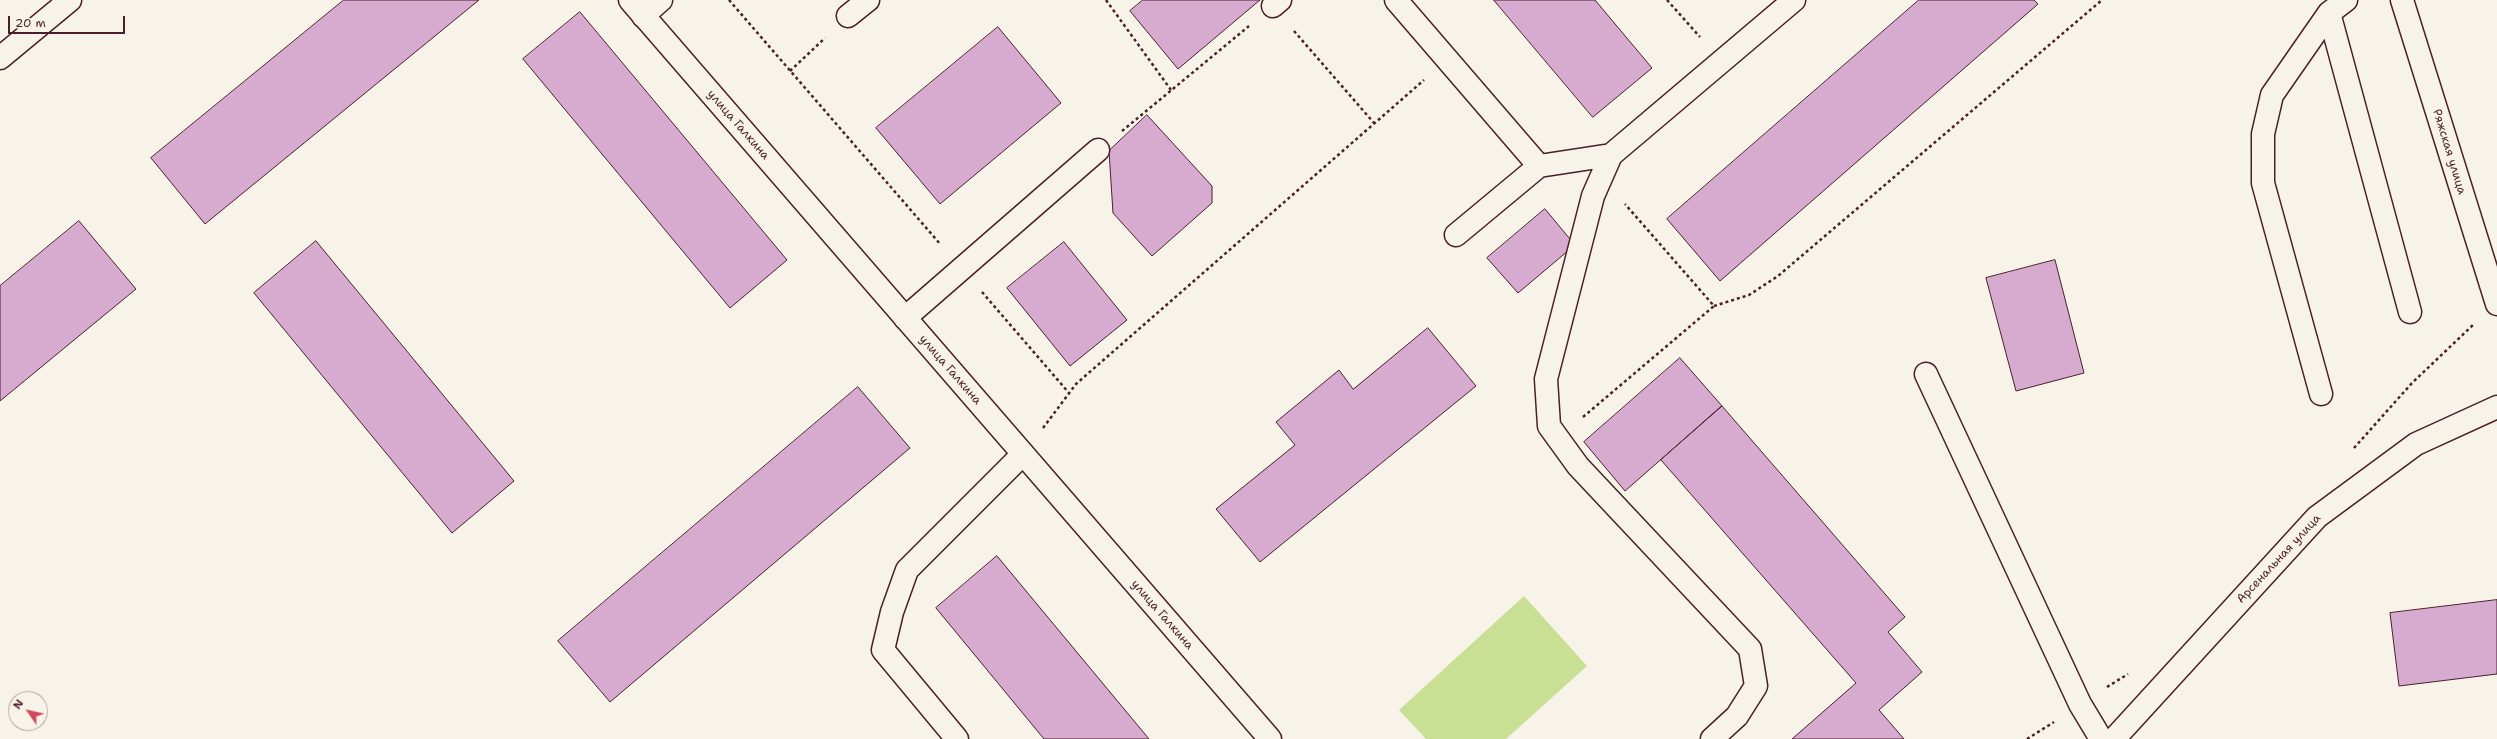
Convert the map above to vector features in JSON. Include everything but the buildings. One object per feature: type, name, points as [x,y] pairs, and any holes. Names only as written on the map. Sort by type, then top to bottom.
[{"type":"street","points":[[0,58],[70,0]]},
{"type":"street","points":[[636,8],[661,0]]},
{"type":"street","points":[[848,16],[868,0]]},
{"type":"street","points":[[1396,0],[1539,166]]},
{"type":"street","points":[[1712,739],[1737,716],[1756,686],[1750,649],[1578,466],[1549,426],[1546,379],[1593,196],[1611,156],[1794,0]]},
{"type":"street","points":[[2321,394],[2263,183],[2263,134],[2272,95],[2329,13],[2346,0]]},
{"type":"street","name":"Ряжская улица","points":[[2402,0],[2497,304]]},
{"type":"street","name":"улица Галкина","points":[[636,8],[1270,739]]},
{"type":"street","points":[[2329,13],[2410,312]]},
{"type":"street","points":[[905,318],[1098,150]]},
{"type":"street","points":[[1456,235],[1539,166],[1611,156]]},
{"type":"street","points":[[1926,374],[2080,704],[2101,739]]},
{"type":"street","name":"Арсенальная улица","points":[[2114,739],[2317,517],[2416,444],[2497,407]]},
{"type":"street","points":[[957,739],[883,650],[892,612],[907,570],[1022,454]]},
{"type":"path","points":[[729,0],[1069,393]]},
{"type":"path","points":[[1106,0],[1171,90]]},
{"type":"path","points":[[1667,0],[1722,62]]},
{"type":"path","points":[[1558,438],[1714,306],[1749,295],[1778,276],[2102,0]]},
{"type":"path","points":[[1098,150],[1276,3],[1374,123]]},
{"type":"path","points":[[790,71],[848,16]]},
{"type":"path","points":[[1022,454],[1076,384],[1447,60]]},
{"type":"path","points":[[1601,177],[1714,306]]},
{"type":"green space","points":[[1524,596],[1587,666],[1506,739],[1426,739],[1399,710]]}]
